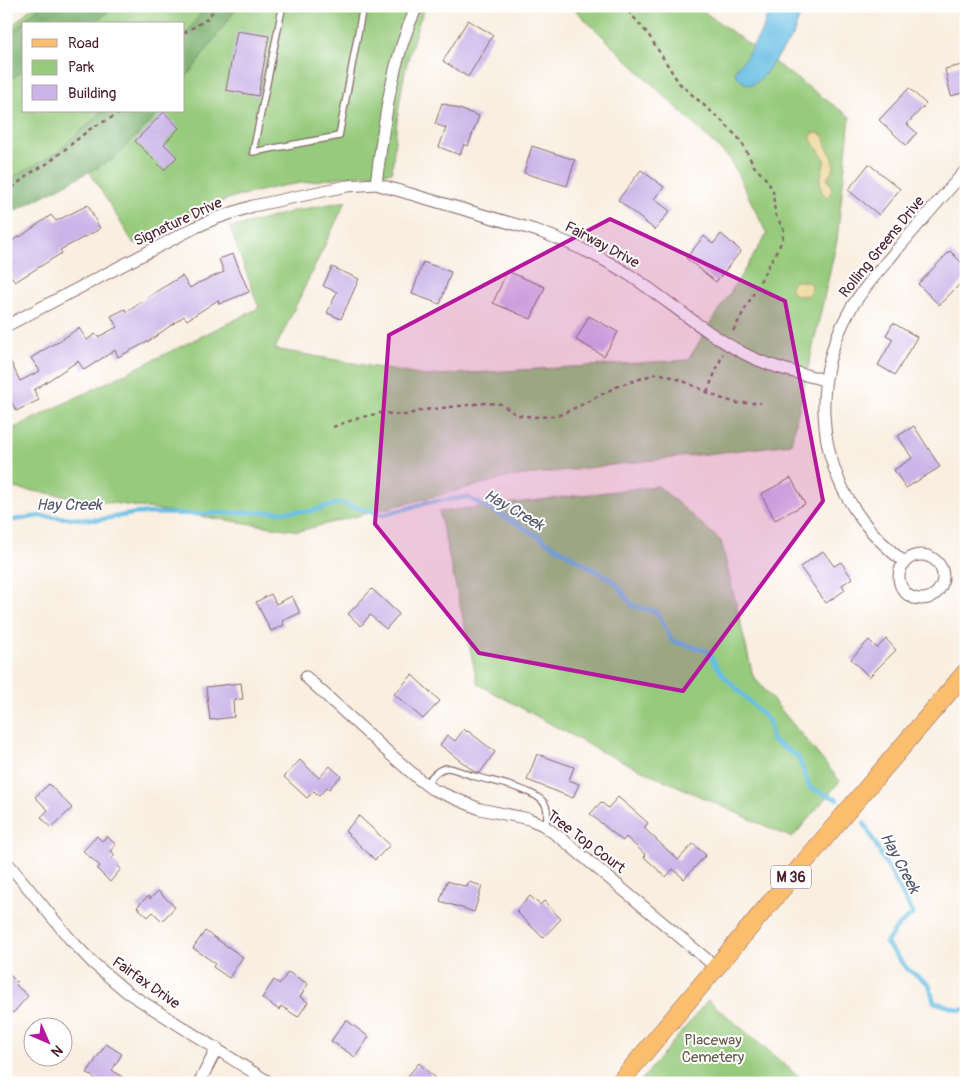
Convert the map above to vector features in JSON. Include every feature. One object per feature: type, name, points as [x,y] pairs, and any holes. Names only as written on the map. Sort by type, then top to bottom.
[{"type":"main road","name":"M 36","points":[[619,1083],[966,672]]},
{"type":"street","points":[[376,184],[389,94],[404,39],[417,6]]},
{"type":"street","name":"Rolling Greens Drive","points":[[905,563],[862,520],[850,503],[841,483],[826,442],[825,380],[836,340],[851,308],[879,271],[966,170]]},
{"type":"street","name":"Signature Drive","points":[[6,326],[214,219],[253,206],[347,186],[376,184]]},
{"type":"street","name":"Fairway Drive","points":[[376,184],[538,231],[582,249],[616,266],[697,324],[747,355],[825,380]]},
{"type":"street","name":"Tree Top Court","points":[[306,676],[425,784],[447,796],[480,808],[529,819],[545,826],[716,967]]},
{"type":"street","name":"Fairfax Drive","points":[[6,861],[70,939],[93,963],[126,992],[218,1048],[270,1083]]},
{"type":"street","points":[[199,1083],[218,1048]]},
{"type":"lane","points":[[286,6],[282,9],[253,152],[339,136],[363,6]]},
{"type":"lane","points":[[425,784],[438,771],[447,768],[532,793],[541,798],[546,805],[548,815],[545,826]]},
{"type":"path","points":[[185,32],[207,19],[217,6]]},
{"type":"path","points":[[622,6],[648,34],[679,83],[724,123],[741,141],[754,166],[767,180],[772,191],[776,214],[784,230],[782,241],[727,344],[707,392]]},
{"type":"path","points":[[6,193],[29,174],[48,163],[90,129],[122,112]]},
{"type":"path","points":[[333,427],[380,413],[406,415],[424,410],[486,404],[501,404],[516,415],[534,417],[557,416],[618,386],[658,372],[737,403],[761,403]]},
{"type":"highlighted area","points":[[610,219],[785,301],[823,501],[683,691],[479,653],[375,524],[389,335]]},
{"type":"green space","points":[[33,6],[426,6],[418,24],[402,86],[392,172],[281,186],[230,198],[178,221],[134,244],[87,168],[6,212],[6,32]]},
{"type":"green space","points":[[40,6],[117,6],[94,22],[23,22]]},
{"type":"green space","points":[[206,6],[238,6],[185,79],[185,36]]},
{"type":"green space","points":[[571,6],[696,6],[850,117],[837,240],[791,444],[509,477],[299,531],[6,487],[6,432],[259,308],[230,228],[293,211],[346,201],[275,349],[424,376],[688,360],[767,234],[730,159]]},
{"type":"green space","points":[[22,23],[22,71],[6,82],[6,38]]},
{"type":"green space","points":[[102,112],[158,112],[113,159],[6,216],[6,181],[56,153]]},
{"type":"green space","points":[[658,486],[721,541],[753,676],[840,781],[792,838],[600,751],[478,684],[439,512]]},
{"type":"green space","name":"Placeway Cemetery","points":[[708,1000],[806,1083],[639,1083]]},
{"type":"sand","points":[[813,133],[819,133],[824,136],[826,147],[834,162],[834,168],[827,179],[832,191],[827,197],[823,193],[820,184],[825,159],[811,140]]},
{"type":"sand","points":[[795,281],[809,282],[812,288],[808,295],[797,296],[793,293],[790,286]]},
{"type":"water","points":[[769,6],[803,6],[793,36],[764,75],[756,83],[750,85],[739,79],[735,73],[737,67],[745,59],[763,29]]},
{"type":"building","points":[[468,20],[493,35],[468,77],[443,61]]},
{"type":"building","points":[[237,31],[269,36],[258,96],[226,90]]},
{"type":"building","points":[[966,64],[966,92],[951,96],[945,69]]},
{"type":"building","points":[[909,88],[926,104],[907,124],[917,133],[906,145],[879,120]]},
{"type":"building","points":[[442,103],[479,116],[468,146],[464,144],[460,155],[439,147],[446,128],[435,124]]},
{"type":"building","points":[[164,112],[179,128],[164,144],[177,157],[164,170],[135,141]]},
{"type":"building","points":[[532,146],[575,160],[567,186],[524,173]]},
{"type":"building","points":[[869,164],[900,189],[879,215],[848,190]]},
{"type":"building","points":[[641,170],[664,187],[654,199],[670,211],[655,230],[618,200]]},
{"type":"building","points":[[88,205],[100,229],[60,250],[62,253],[15,282],[6,269],[6,244],[20,237],[51,215],[56,221]]},
{"type":"building","points":[[721,234],[741,251],[716,282],[686,258],[704,236],[713,244]]},
{"type":"building","points":[[950,251],[966,267],[966,278],[939,305],[918,284]]},
{"type":"building","points":[[233,254],[249,292],[219,304],[218,300],[187,320],[184,316],[149,341],[118,357],[115,350],[84,370],[78,361],[34,390],[39,400],[16,411],[6,390],[6,352],[20,381],[40,371],[31,358],[79,328],[87,340],[95,334],[98,337],[117,327],[111,316],[125,309],[127,312],[182,276],[190,288],[224,272],[219,259]]},
{"type":"building","points":[[423,262],[451,272],[440,304],[412,294]]},
{"type":"building","points":[[332,267],[359,279],[341,319],[327,313],[337,292],[323,286]]},
{"type":"building","points":[[507,271],[545,287],[531,319],[493,303]]},
{"type":"building","points":[[589,316],[618,332],[604,356],[576,340]]},
{"type":"building","points":[[893,323],[917,337],[895,375],[878,365],[893,339],[886,335]]},
{"type":"building","points":[[914,426],[940,467],[906,488],[894,470],[912,458],[898,436]]},
{"type":"building","points":[[791,478],[805,504],[775,520],[761,494]]},
{"type":"building","points":[[823,551],[834,566],[841,562],[852,578],[842,585],[845,590],[826,603],[800,567]]},
{"type":"building","points":[[372,589],[399,614],[386,629],[370,615],[361,626],[348,614]]},
{"type":"building","points":[[271,594],[276,604],[292,596],[300,613],[282,621],[284,625],[271,631],[256,602]]},
{"type":"building","points":[[886,639],[896,650],[869,677],[851,659],[869,640],[877,648]]},
{"type":"building","points":[[412,675],[440,701],[423,719],[394,694]]},
{"type":"building","points":[[241,683],[243,699],[233,700],[234,717],[210,720],[206,687]]},
{"type":"building","points":[[464,729],[495,752],[480,773],[475,772],[440,745],[447,735],[455,741]]},
{"type":"building","points":[[537,754],[574,767],[569,780],[579,784],[573,798],[527,780]]},
{"type":"building","points":[[300,760],[319,778],[330,766],[341,776],[329,789],[327,787],[319,796],[314,791],[307,798],[284,777]]},
{"type":"building","points":[[49,784],[72,808],[51,828],[41,817],[48,810],[35,797]]},
{"type":"building","points":[[618,797],[648,823],[644,828],[678,860],[693,844],[706,855],[684,879],[673,869],[666,877],[626,837],[623,841],[590,814],[601,802],[608,808]]},
{"type":"building","points":[[359,816],[390,845],[375,860],[345,831]]},
{"type":"building","points":[[97,836],[102,841],[107,836],[116,845],[111,851],[115,855],[111,859],[121,869],[110,882],[97,869],[100,866],[83,851]]},
{"type":"building","points":[[447,881],[467,887],[469,882],[482,886],[474,912],[440,901]]},
{"type":"building","points":[[158,891],[175,907],[162,921],[153,912],[148,917],[137,907],[148,896],[150,899]]},
{"type":"building","points":[[530,896],[540,905],[544,901],[561,919],[543,938],[516,911]]},
{"type":"building","points":[[205,931],[243,957],[229,978],[213,967],[215,963],[193,948]]},
{"type":"building","points":[[6,971],[18,983],[16,985],[28,996],[13,1013],[6,1007]]},
{"type":"building","points":[[288,972],[308,984],[300,997],[308,1002],[298,1017],[281,1006],[279,1010],[262,998],[274,980],[280,984]]},
{"type":"building","points":[[346,1020],[369,1037],[355,1057],[331,1041]]},
{"type":"building","points":[[106,1044],[122,1054],[112,1070],[131,1083],[101,1083],[87,1073]]},
{"type":"building","points":[[419,1063],[440,1083],[402,1083]]},
{"type":"waterway","name":"Hay Creek","points":[[6,521],[40,516],[98,520],[137,513],[192,514],[311,511],[340,503],[383,515],[430,502],[467,497],[514,522],[615,582],[633,606],[657,612],[672,641],[707,651],[722,674],[769,721],[772,740],[798,757],[810,788],[837,799]]},
{"type":"waterway","name":"Hay Creek","points":[[864,823],[913,914],[898,926],[886,943],[907,969],[929,984],[934,1002],[960,1010],[966,1009]]}]
